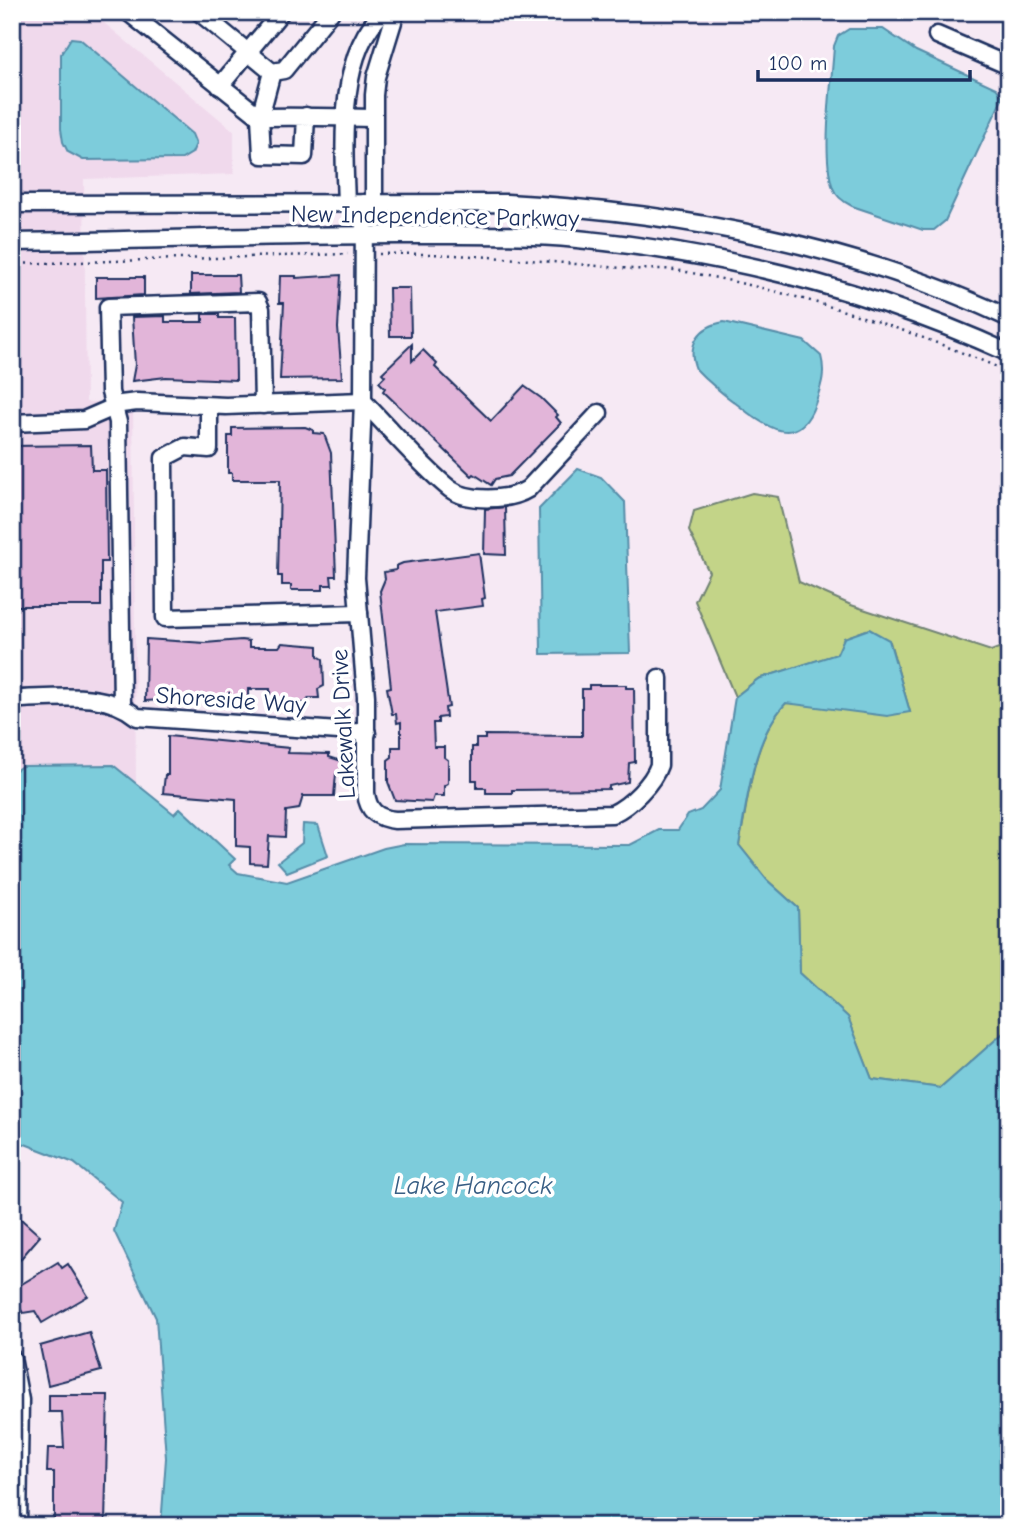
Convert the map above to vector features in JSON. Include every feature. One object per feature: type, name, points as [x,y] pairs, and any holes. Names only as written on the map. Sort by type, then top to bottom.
[{"type":"street","points":[[128,12],[260,117],[373,118]]},
{"type":"street","points":[[199,12],[272,72],[284,70],[331,12]]},
{"type":"street","points":[[220,86],[281,12]]},
{"type":"street","points":[[346,203],[348,90],[355,60],[367,36],[384,12]]},
{"type":"street","name":"Lakewalk Drive","points":[[396,12],[376,77],[369,203],[364,234],[363,401],[355,578],[367,733],[366,800],[378,817],[395,820],[612,814],[624,807],[653,778],[659,765],[659,678]]},
{"type":"street","points":[[937,35],[1009,66]]},
{"type":"street","points":[[272,72],[260,117],[262,155],[301,157],[306,151],[306,116]]},
{"type":"street","name":"New Independence Parkway","points":[[12,204],[507,203],[580,207],[672,219],[796,244],[911,278],[1009,318]]},
{"type":"street","name":"New Independence Parkway","points":[[12,242],[364,234],[576,239],[667,251],[788,275],[874,300],[1009,354]]},
{"type":"street","points":[[788,275],[796,244]]},
{"type":"street","points":[[122,704],[118,422],[110,392],[108,307],[258,302],[261,309],[263,405]]},
{"type":"street","points":[[12,423],[84,420],[137,402],[209,406],[363,401],[450,489],[477,497],[513,496],[528,489],[599,413]]},
{"type":"street","points":[[209,406],[209,449],[185,447],[164,458],[166,618],[359,613]]},
{"type":"street","name":"Shoreside Way","points":[[12,699],[102,699],[122,704],[138,717],[367,733]]},
{"type":"street","points":[[12,1358],[20,1400],[18,1526]]},
{"type":"path","points":[[12,264],[364,254],[506,257],[634,269],[672,269],[791,294],[863,315],[931,339],[1009,372]]},
{"type":"shaded area","points":[[12,12],[91,12],[234,131],[234,174],[84,179],[86,402],[133,401],[136,783],[113,765],[22,766],[12,773]]},
{"type":"green space","points":[[752,493],[778,497],[799,582],[851,605],[991,651],[1009,644],[1009,1028],[941,1088],[872,1079],[848,1017],[800,973],[798,908],[767,880],[739,845],[759,751],[775,718],[786,703],[910,712],[890,642],[869,629],[844,638],[838,654],[758,679],[735,697],[695,601],[709,572],[689,531],[694,511]]},
{"type":"water","points":[[849,29],[883,29],[916,51],[996,88],[1003,97],[945,221],[934,230],[923,230],[852,206],[834,191],[828,157],[828,138],[834,46],[838,36]]},
{"type":"water","points":[[71,38],[80,39],[192,134],[196,144],[192,153],[182,159],[83,160],[68,152],[61,129],[61,54]]},
{"type":"water","points":[[724,322],[804,341],[821,356],[823,374],[819,391],[808,418],[800,427],[790,431],[780,430],[759,421],[696,369],[693,352],[697,338],[708,328]]},
{"type":"water","points":[[578,469],[601,477],[625,502],[630,653],[541,654],[539,509]]},
{"type":"water","name":"Lake Hancock","points":[[869,629],[889,640],[910,712],[887,716],[786,703],[766,734],[759,751],[739,845],[767,880],[798,908],[800,973],[848,1017],[872,1079],[941,1088],[1009,1028],[1009,1526],[161,1526],[166,1458],[156,1318],[114,1231],[122,1202],[74,1163],[12,1139],[12,773],[22,766],[113,765],[174,814],[180,808],[235,859],[229,865],[238,873],[287,882],[384,848],[404,844],[630,845],[659,830],[678,830],[688,815],[701,810],[720,790],[735,697],[758,679],[837,654],[844,638]]},
{"type":"water","points":[[303,824],[318,825],[328,856],[287,872],[278,862],[302,843]]},
{"type":"building","points":[[191,275],[238,275],[239,292],[191,294]]},
{"type":"building","points":[[341,275],[338,328],[342,378],[280,379],[284,303],[279,303],[280,276],[296,278]]},
{"type":"building","points":[[96,277],[144,277],[144,295],[96,298]]},
{"type":"building","points":[[389,288],[410,288],[411,336],[390,336]]},
{"type":"building","points":[[203,314],[235,318],[236,380],[166,377],[132,381],[135,365],[132,317],[165,316],[165,322],[203,322]]},
{"type":"building","points":[[412,344],[412,361],[423,350],[437,364],[435,367],[491,421],[524,386],[558,415],[556,417],[561,423],[509,476],[495,479],[491,485],[474,474],[472,476],[383,391],[385,388],[379,382],[385,376],[382,373]]},
{"type":"building","points":[[305,427],[313,430],[313,433],[324,434],[331,453],[336,576],[331,576],[332,585],[323,585],[323,590],[291,590],[291,585],[282,585],[282,576],[278,576],[280,480],[232,480],[232,473],[228,473],[228,436],[232,436],[232,428]]},
{"type":"building","points":[[91,445],[92,470],[106,470],[107,562],[101,562],[101,606],[12,606],[12,446]]},
{"type":"building","points":[[505,507],[506,555],[484,554],[485,509]]},
{"type":"building","points":[[479,553],[485,598],[482,599],[483,606],[435,612],[449,707],[445,708],[446,717],[438,718],[438,723],[433,723],[434,747],[444,747],[444,757],[448,760],[448,783],[444,786],[444,796],[434,796],[432,802],[395,800],[388,782],[388,760],[392,757],[392,747],[401,747],[401,722],[397,723],[396,714],[392,714],[387,688],[391,687],[380,591],[385,579],[384,572],[396,570],[396,566],[403,563]]},
{"type":"building","points":[[146,639],[205,643],[241,640],[249,641],[249,647],[279,647],[282,643],[318,646],[318,656],[323,659],[324,686],[318,689],[319,698],[309,698],[306,703],[282,703],[279,699],[270,698],[270,689],[248,689],[248,703],[198,698],[145,701]]},
{"type":"building","points":[[589,685],[626,685],[626,688],[634,688],[635,762],[629,763],[628,782],[609,786],[609,789],[512,790],[512,793],[486,793],[486,788],[477,788],[477,780],[472,780],[472,747],[476,747],[476,739],[485,739],[485,735],[582,736],[582,689],[589,689]]},
{"type":"building","points":[[168,736],[289,748],[288,753],[329,754],[329,757],[342,761],[341,774],[336,774],[334,796],[303,796],[299,809],[286,811],[285,837],[269,836],[267,864],[250,863],[250,847],[236,846],[236,799],[163,793],[165,775],[168,775]]},
{"type":"building","points":[[12,1211],[40,1236],[12,1269]]},
{"type":"building","points":[[58,1262],[62,1268],[68,1264],[88,1296],[42,1323],[35,1311],[23,1313],[12,1296],[12,1290]]},
{"type":"building","points":[[89,1332],[101,1371],[48,1385],[40,1346]]},
{"type":"building","points":[[49,1395],[108,1395],[105,1524],[54,1526],[54,1472],[47,1472],[48,1448],[64,1448],[62,1412],[49,1412]]}]
